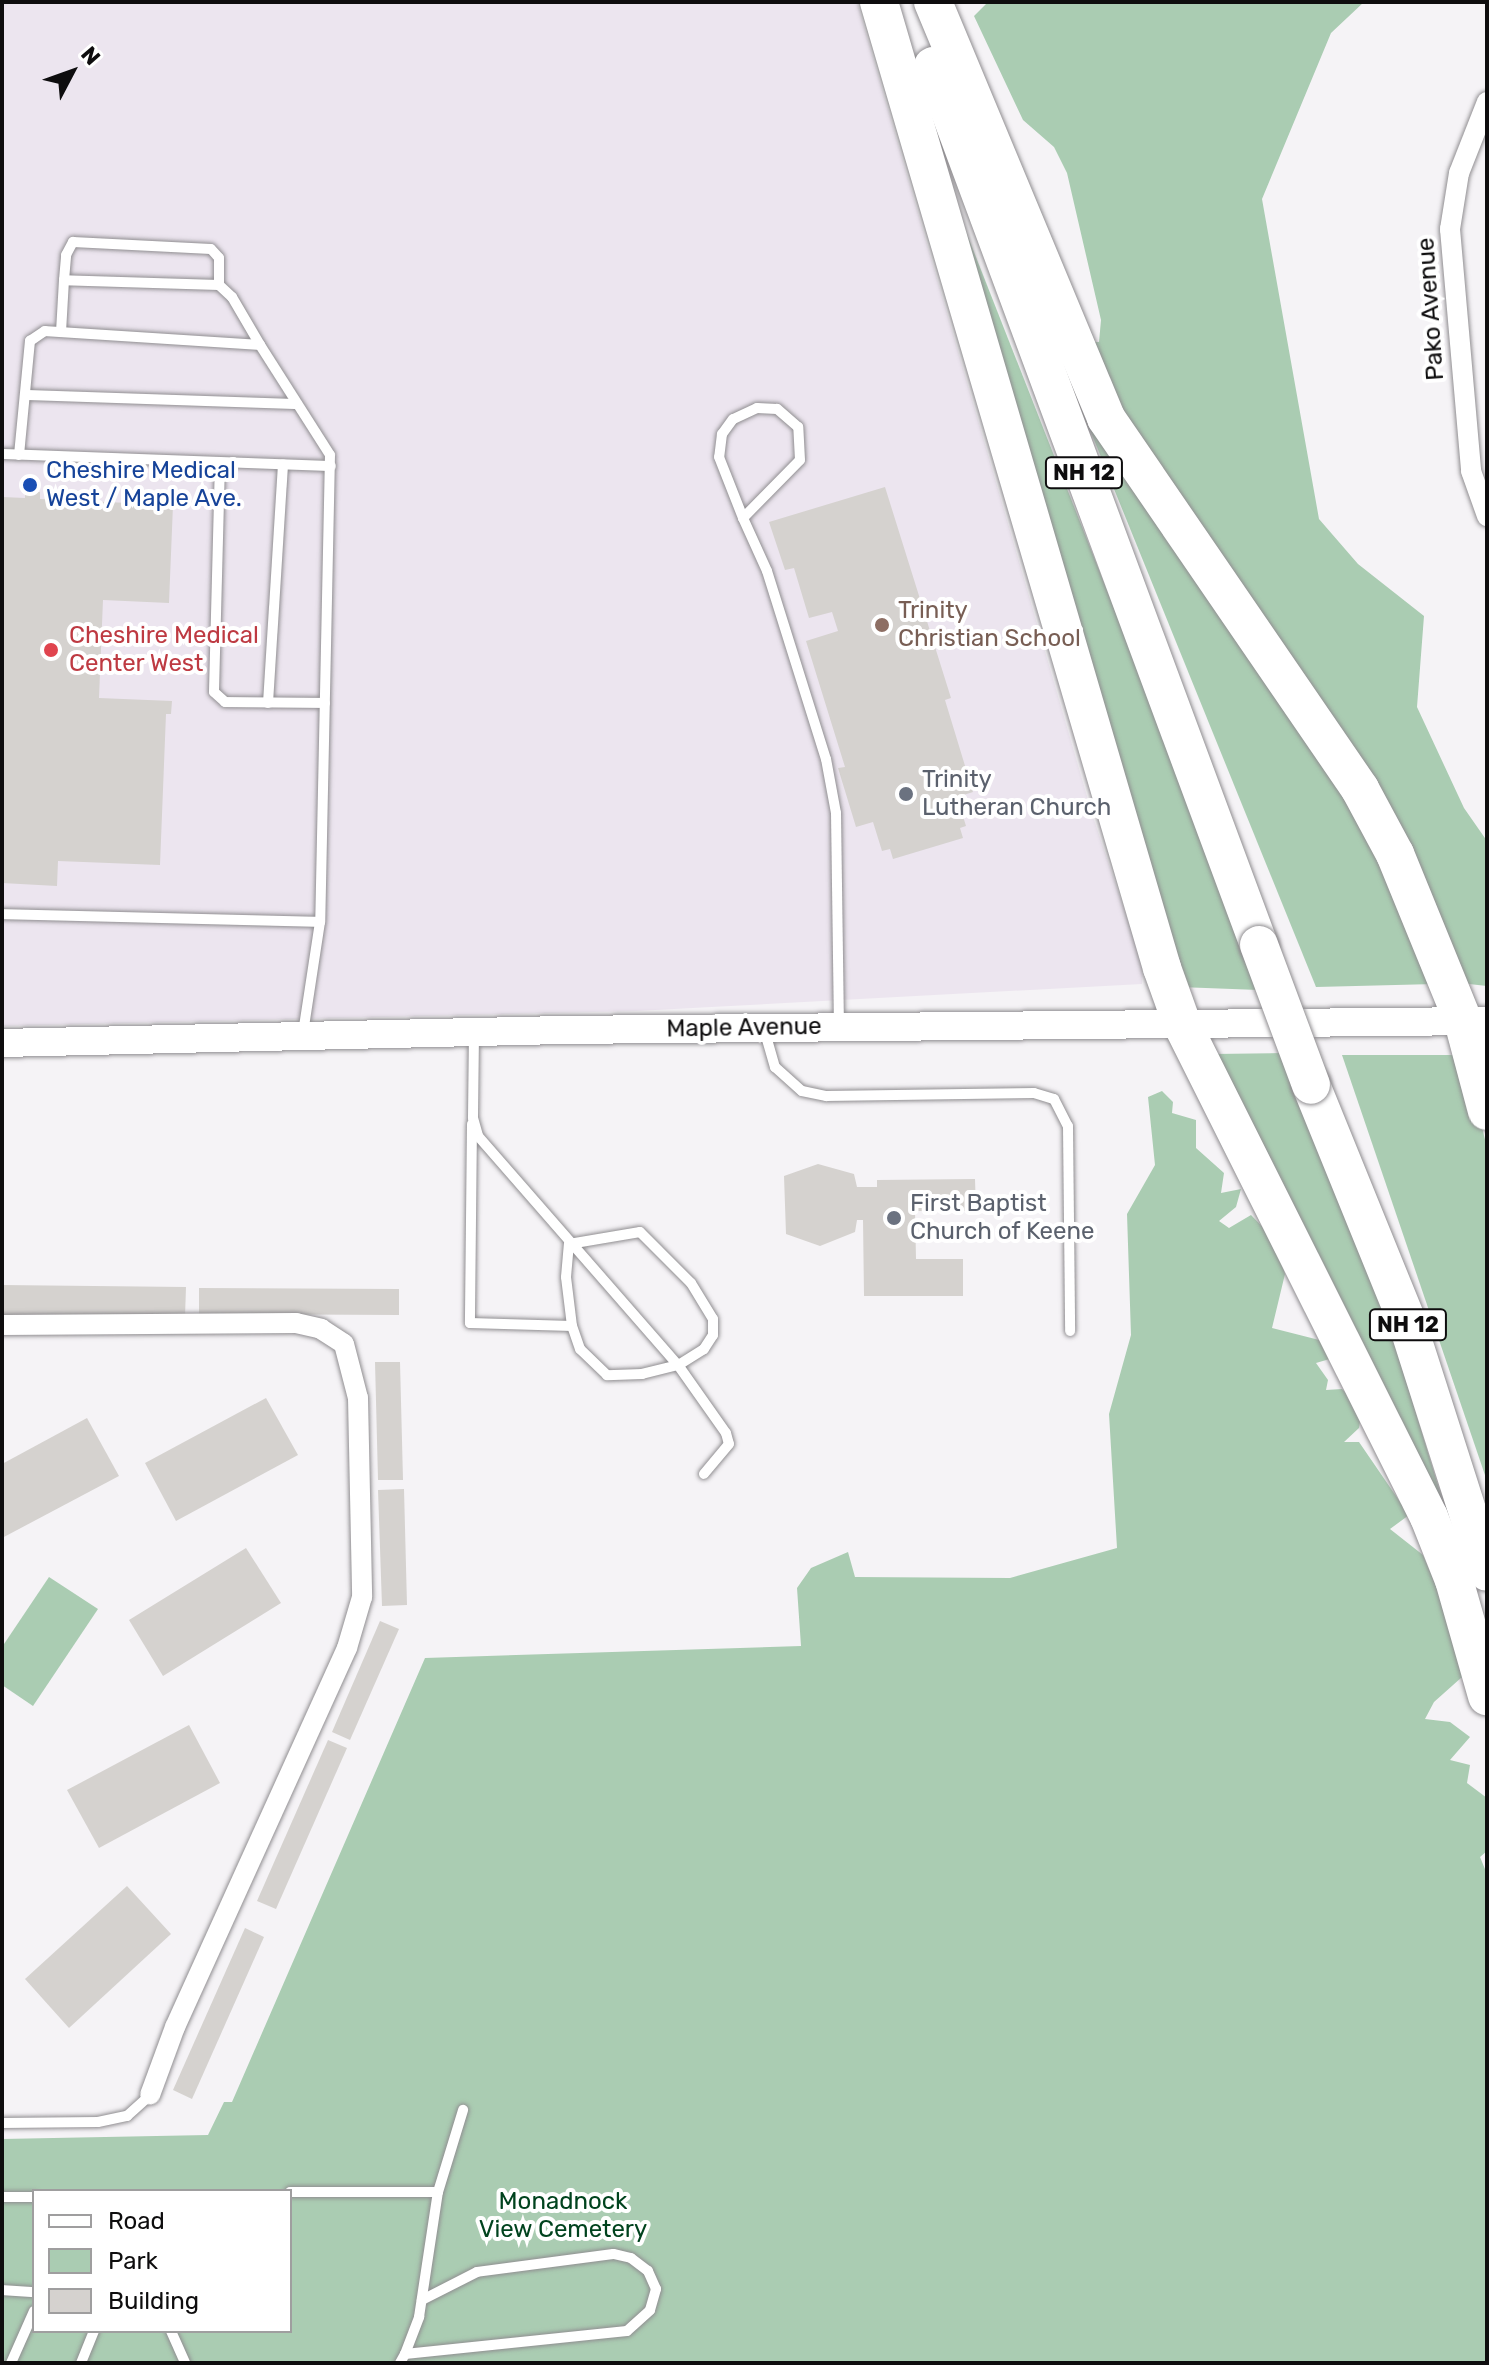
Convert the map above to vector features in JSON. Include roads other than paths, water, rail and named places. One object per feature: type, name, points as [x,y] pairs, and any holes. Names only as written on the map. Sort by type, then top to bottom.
[{"type":"highway","points":[[879,2],[1117,822],[1182,1024],[1429,1517],[1454,1580],[1487,1696]]},
{"type":"highway","name":"NH 12","points":[[910,2],[1311,1085],[1407,1322],[1487,1572]]},
{"type":"highway","points":[[933,2],[1106,418],[1360,789],[1475,1021],[1487,1111]]},
{"type":"street","name":"Pako Avenue","points":[[1487,102],[1459,173],[1450,229],[1471,471],[1487,516]]},
{"type":"street","name":"Maple Avenue","points":[[2,1043],[764,1027],[1475,1021]]},
{"type":"street","points":[[2,1325],[296,1323],[321,1329],[344,1344],[355,1382],[362,1597],[347,1648],[175,2027],[150,2095]]},
{"type":"lane","points":[[61,332],[68,247],[79,241],[211,249],[219,258],[219,285]]},
{"type":"lane","points":[[64,280],[219,285],[232,297],[330,455],[320,922],[302,1037]]},
{"type":"lane","points":[[19,455],[30,341],[45,331],[260,345]]},
{"type":"lane","points":[[25,395],[297,404]]},
{"type":"lane","points":[[743,518],[800,460],[803,442],[798,427],[777,409],[757,408],[740,414],[720,441],[719,457],[743,518],[767,571],[800,674],[836,813],[839,1026]]},
{"type":"lane","points":[[2,454],[331,466]]},
{"type":"lane","points":[[220,462],[214,692],[225,702],[325,703]]},
{"type":"lane","points":[[268,703],[283,464]]},
{"type":"lane","points":[[2,914],[320,922]]},
{"type":"lane","points":[[764,1027],[775,1067],[802,1091],[826,1096],[1034,1093],[1054,1099],[1068,1126],[1070,1331]]},
{"type":"lane","points":[[474,1034],[470,1323],[572,1326]]},
{"type":"lane","points":[[473,1118],[486,1149],[678,1365],[726,1433],[729,1444],[704,1474]]},
{"type":"lane","points":[[632,1232],[652,1239],[691,1283],[713,1319],[713,1335],[704,1349],[678,1365],[642,1374],[607,1375],[580,1349],[572,1326],[566,1277],[569,1244],[632,1232]]},
{"type":"lane","points":[[2,2123],[98,2122],[127,2116],[150,2095]]},
{"type":"lane","points":[[422,2300],[477,2272],[613,2254],[631,2258],[648,2271],[656,2289],[650,2310],[627,2331],[402,2358],[422,2300],[438,2192],[463,2110]]},
{"type":"lane","points":[[292,2192],[438,2192]]},
{"type":"lane","points":[[2,2197],[32,2197]]},
{"type":"lane","points":[[2,2290],[32,2292]]},
{"type":"lane","points":[[11,2363],[32,2316]]},
{"type":"lane","points":[[81,2363],[93,2333]]},
{"type":"lane","points":[[172,2333],[185,2363]]},
{"type":"place","name":"Cheshire Medical West / Maple Ave.","points":[[30,485]]},
{"type":"place","name":"Trinity Christian School","points":[[882,625]]},
{"type":"place","name":"Cheshire Medical Center West","points":[[51,650]]},
{"type":"place","name":"Trinity Lutheran Church","points":[[906,794]]},
{"type":"place","name":"First Baptist Church of Keene","points":[[894,1218]]},
{"type":"park label","name":"Monadnock View Cemetery","points":[[563,2216]]}]
